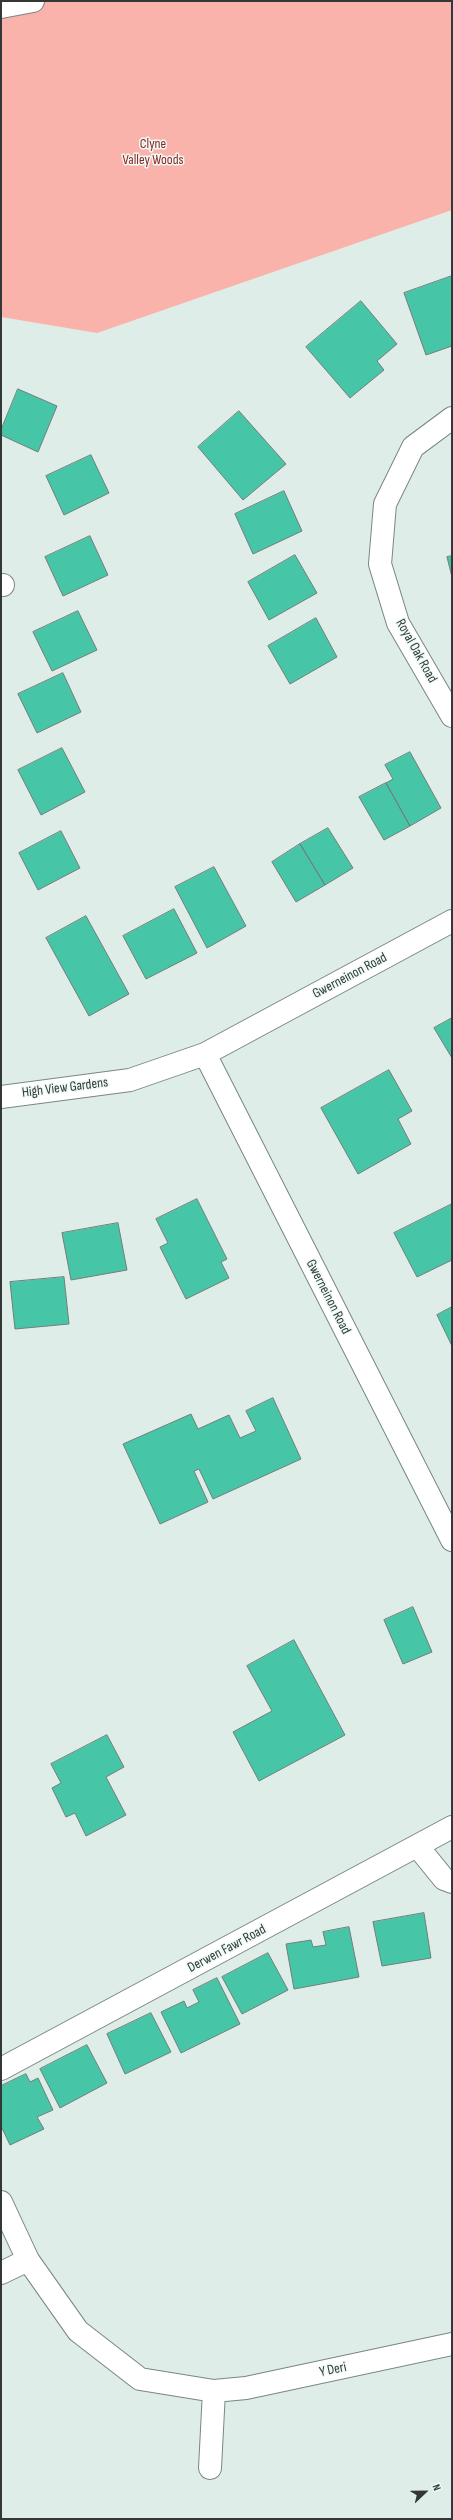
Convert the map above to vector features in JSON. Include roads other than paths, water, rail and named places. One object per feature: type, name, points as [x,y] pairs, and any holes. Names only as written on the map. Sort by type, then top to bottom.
[{"type":"street","points":[[1,7],[33,1]]},
{"type":"street","name":"Royal Oak Road","points":[[452,418],[412,447],[385,504],[380,564],[398,623],[452,716]]},
{"type":"street","name":"Gwerneinon Road","points":[[130,1080],[205,1054],[452,921]]},
{"type":"street","name":"Gwerneinon Road","points":[[205,1054],[452,1540]]},
{"type":"street","name":"High View Gardens","points":[[1,1097],[130,1080]]},
{"type":"street","name":"Derwen Fawr Road","points":[[1,2069],[418,1847],[452,1827]]},
{"type":"street","points":[[418,1847],[444,1879],[452,1882]]},
{"type":"street","name":"Y Deri","points":[[1,2202],[28,2260],[78,2331],[140,2379],[214,2391],[246,2388],[452,2344]]},
{"type":"street","points":[[1,2273],[28,2260]]},
{"type":"street","points":[[210,2468],[214,2391]]},
{"type":"park label","name":"Clyne Valley Woods","points":[[153,152]]}]
